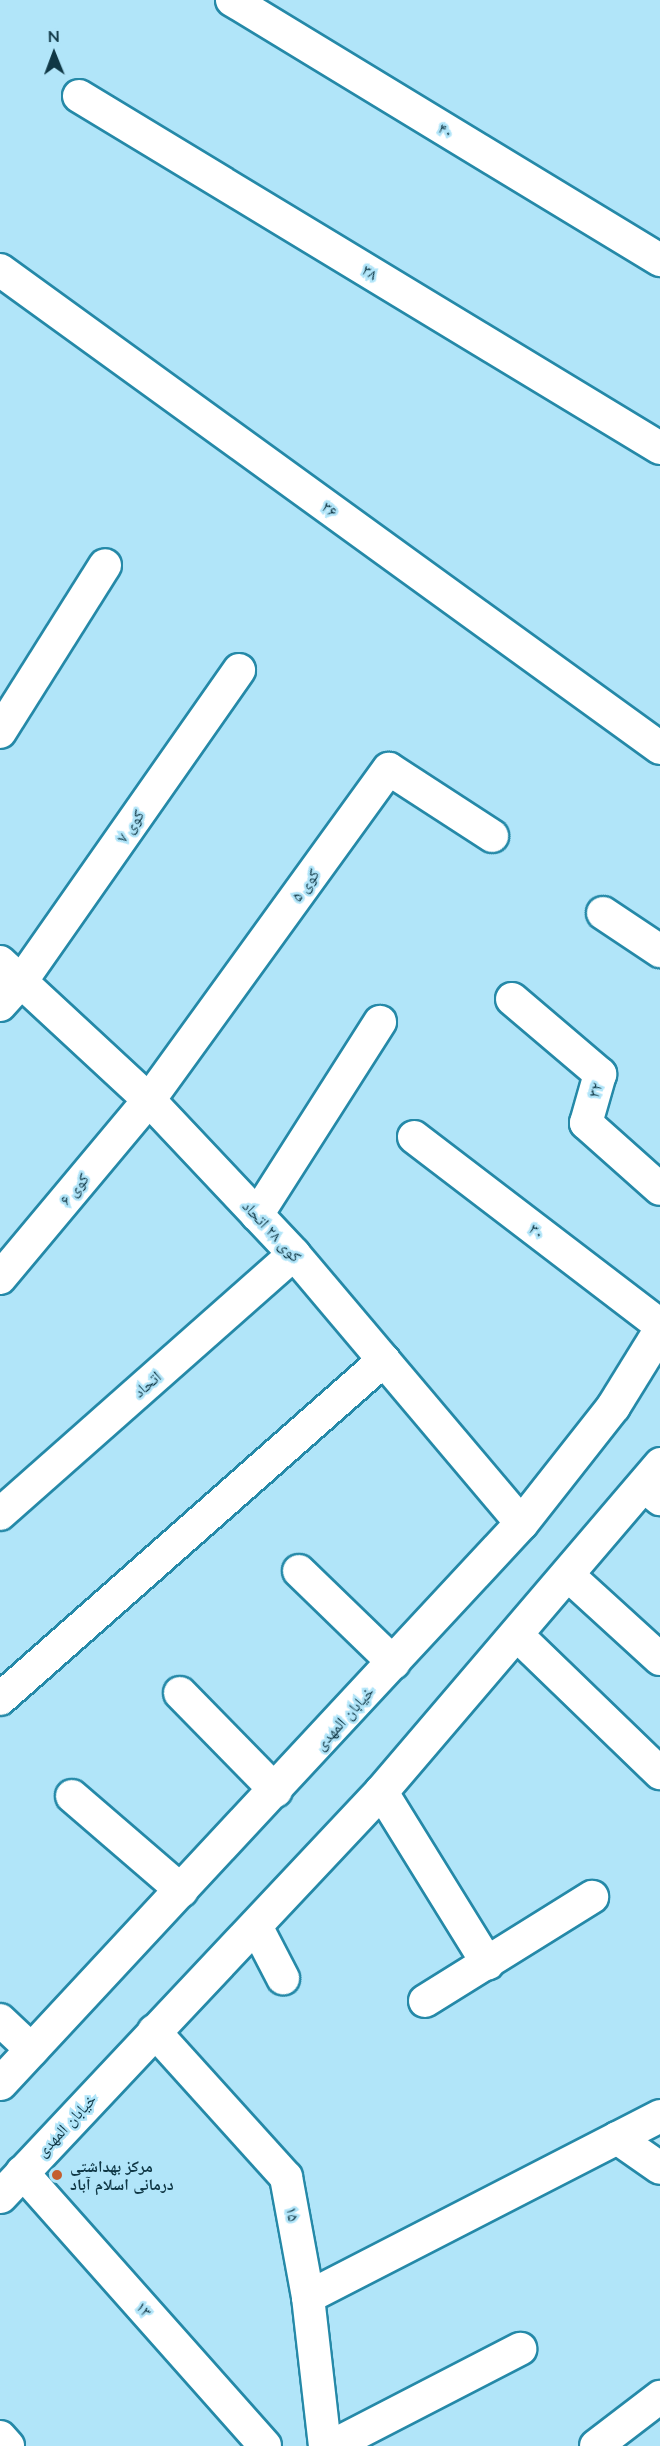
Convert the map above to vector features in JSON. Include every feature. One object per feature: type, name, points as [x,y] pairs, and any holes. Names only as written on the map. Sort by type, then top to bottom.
[{"type":"street","name":"۴۰","points":[[232,0],[660,260]]},
{"type":"street","name":"۳۸","points":[[79,96],[660,448]]},
{"type":"street","name":"۳۶","points":[[0,270],[660,748]]},
{"type":"street","points":[[0,732],[105,565]]},
{"type":"street","name":"کوی ۷","points":[[7,983],[239,670]]},
{"type":"street","name":"کوی ۵","points":[[149,1100],[389,770],[492,836]]},
{"type":"street","points":[[603,913],[660,951]]},
{"type":"street","name":"کوی ۲۸ اتحاد","points":[[7,983],[149,1100],[294,1254],[521,1523]]},
{"type":"street","name":"۳۲","points":[[512,999],[600,1074],[586,1123],[660,1189]]},
{"type":"street","points":[[256,1215],[380,1022]]},
{"type":"street","name":"کوی ۶","points":[[0,1278],[149,1100]]},
{"type":"street","name":"۳۰","points":[[414,1137],[660,1325]]},
{"type":"street","name":"اتحاد","points":[[0,1514],[294,1254]]},
{"type":"street","name":"خیابان المهدی","points":[[0,2084],[276,1791],[521,1523],[614,1406],[660,1330]]},
{"type":"street","points":[[0,1699],[384,1360]]},
{"type":"street","name":"خیابان المهدی","points":[[0,2196],[381,1791],[569,1576],[655,1483]]},
{"type":"street","points":[[299,1571],[394,1663]]},
{"type":"street","points":[[569,1576],[660,1659]]},
{"type":"street","points":[[517,1635],[660,1773]]},
{"type":"street","points":[[180,1693],[276,1791]]},
{"type":"street","points":[[381,1791],[488,1964]]},
{"type":"street","points":[[72,1796],[182,1891]]},
{"type":"street","points":[[425,2001],[488,1964],[592,1897]]},
{"type":"street","points":[[256,1926],[283,1978]]},
{"type":"street","points":[[0,2020],[32,2050]]},
{"type":"street","name":"۱۵","points":[[154,2031],[286,2177],[308,2297],[325,2446]]},
{"type":"street","points":[[308,2297],[660,2116]]},
{"type":"street","points":[[617,2138],[660,2168]]},
{"type":"street","name":"۱۳","points":[[22,2172],[265,2446]]},
{"type":"street","points":[[332,2446],[520,2349]]},
{"type":"street","points":[[596,2446],[660,2397]]},
{"type":"street","points":[[0,2437],[8,2446]]},
{"type":"place","name":"مرکز بهداشتی درمانی اسلام آباد","points":[[57,2175]]}]
